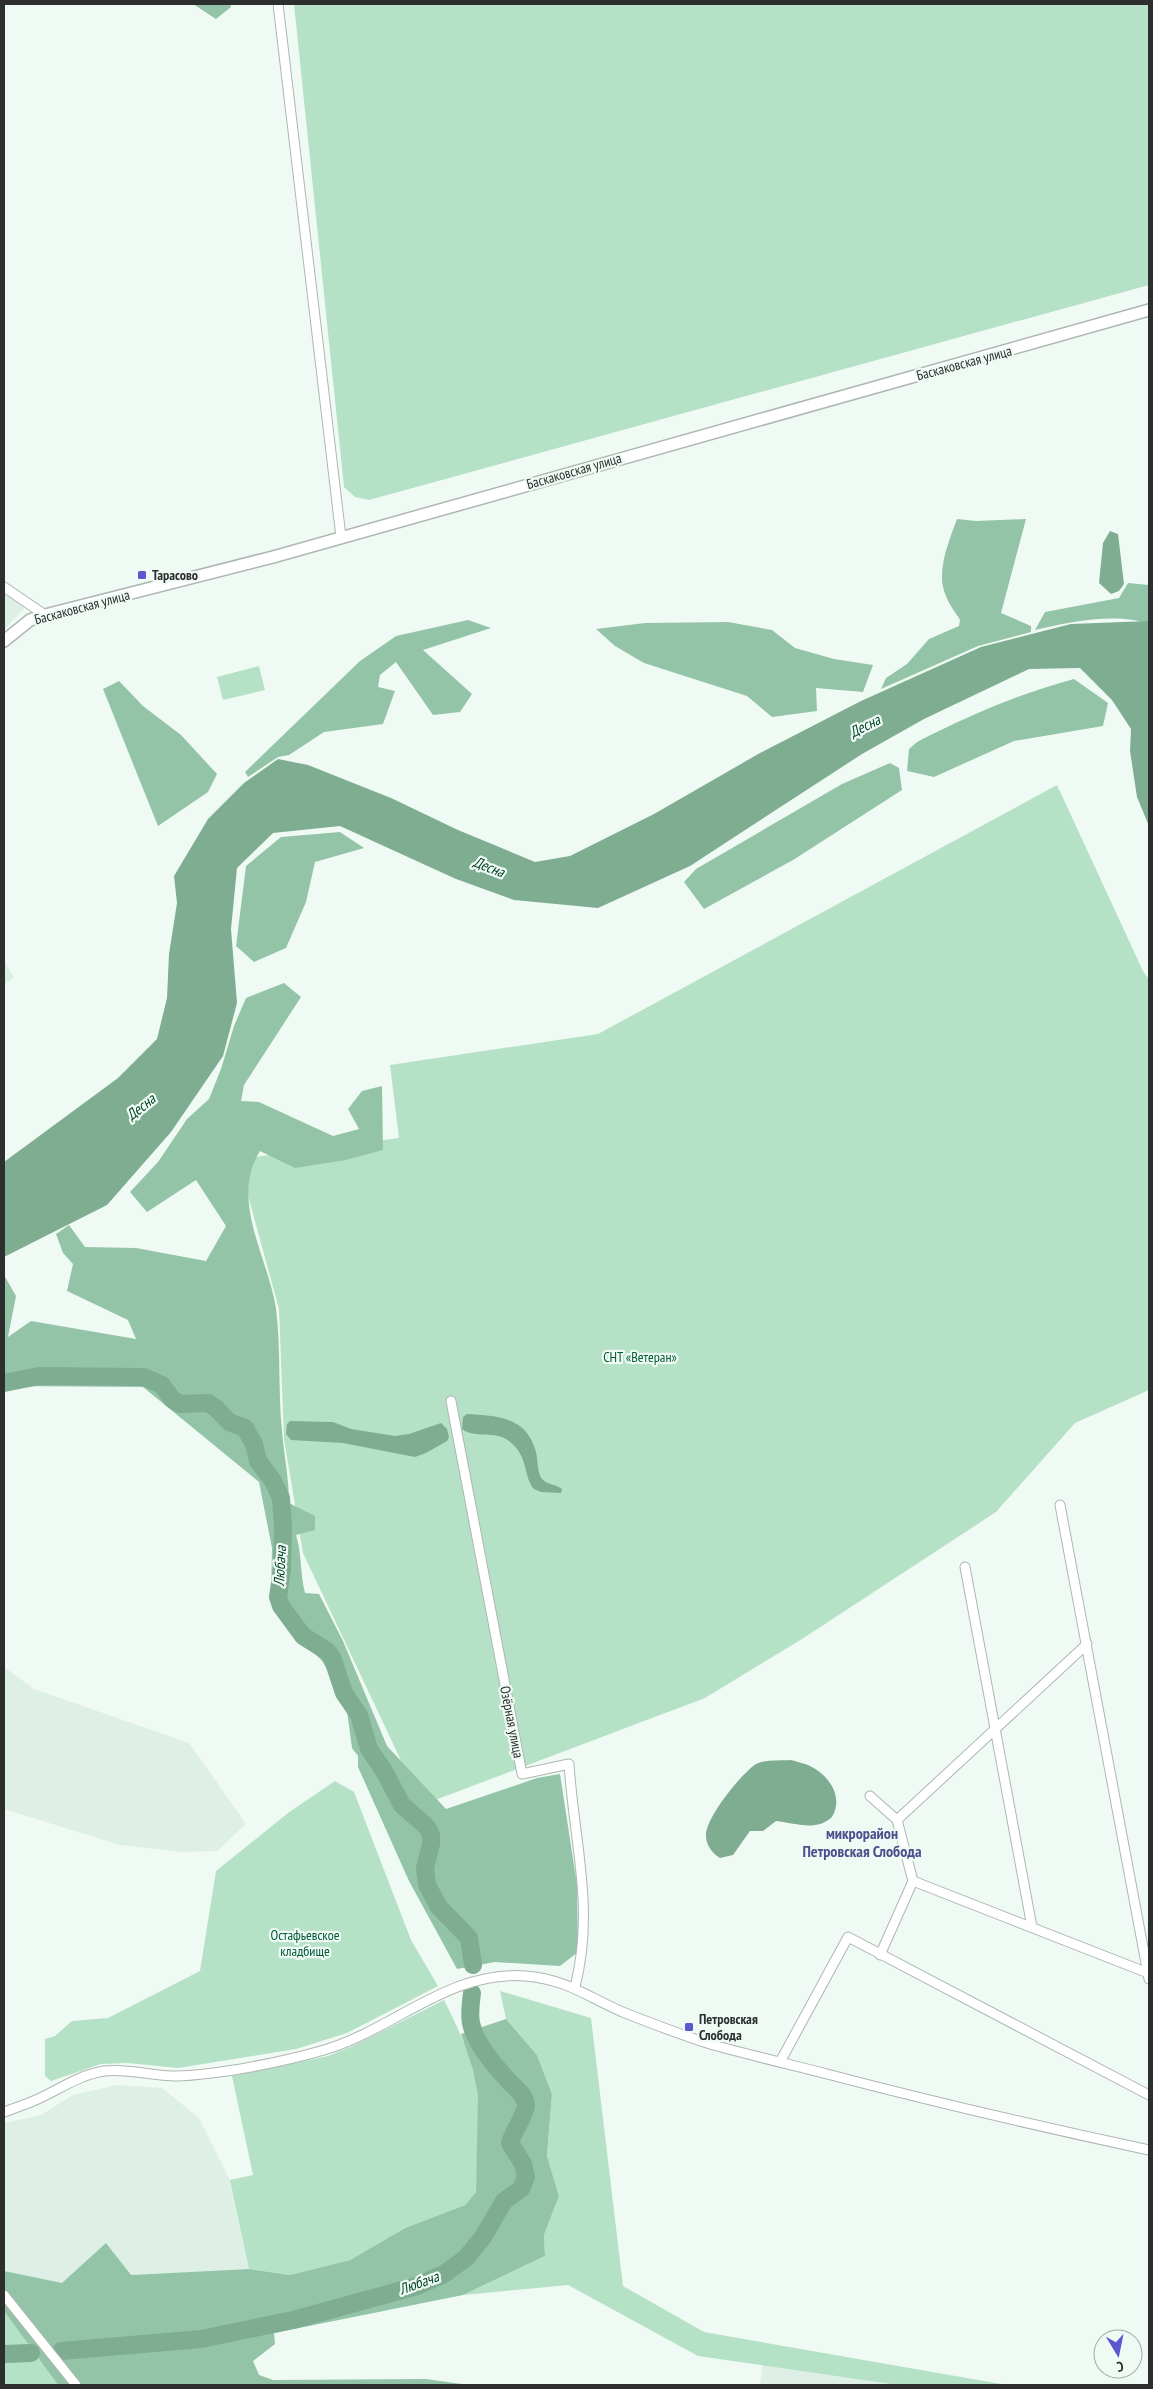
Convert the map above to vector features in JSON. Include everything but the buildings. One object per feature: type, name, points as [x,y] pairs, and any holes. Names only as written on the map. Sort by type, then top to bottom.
[{"type":"street","points":[[278,4],[341,538]]},
{"type":"street","name":"Баскаковская улица","points":[[4,641],[30,620],[45,615],[207,575],[341,538],[1149,310]]},
{"type":"street","points":[[4,587],[45,615]]},
{"type":"street","name":"Озёрная улица","points":[[451,1401],[522,1774],[569,1764],[573,1821],[584,1882],[585,1930],[581,1962],[575,1987]]},
{"type":"street","points":[[1060,1505],[1149,1976]]},
{"type":"street","points":[[965,1567],[1032,1927]]},
{"type":"street","points":[[897,1820],[1087,1644]]},
{"type":"street","points":[[870,1796],[897,1820],[912,1881],[880,1954]]},
{"type":"street","points":[[912,1881],[1032,1927],[1149,1976]]},
{"type":"street","points":[[780,2062],[789,2041],[811,2006],[848,1937],[1149,2095]]},
{"type":"street","points":[[4,2112],[36,2100],[81,2077],[102,2072],[127,2070],[179,2076],[240,2067],[326,2049],[350,2040],[455,1987],[482,1978],[528,1976],[558,1981],[575,1987],[623,2012],[709,2044],[974,2112],[1149,2150]]},
{"type":"street","points":[[4,2295],[76,2385]]},
{"type":"shaded area","points":[[193,4],[230,4],[231,7],[216,19]]},
{"type":"shaded area","points":[[957,519],[976,521],[1026,519],[1001,613],[1031,626],[1031,632],[978,646],[881,689],[886,678],[907,664],[929,639],[959,626],[960,620],[947,599],[942,577],[944,557]]},
{"type":"shaded area","points":[[1128,583],[1149,585],[1149,624],[1136,620],[1107,619],[1077,621],[1035,630],[1045,612],[1119,598]]},
{"type":"shaded area","points":[[4,593],[26,606],[4,630]]},
{"type":"shaded area","points":[[468,620],[491,628],[423,650],[472,694],[460,712],[433,715],[396,662],[380,675],[378,687],[395,691],[383,724],[324,732],[289,755],[278,757],[248,777],[245,772],[360,661],[396,636]]},
{"type":"shaded area","points":[[728,622],[772,630],[795,648],[834,659],[873,665],[863,692],[816,688],[817,711],[772,717],[747,696],[644,663],[615,646],[596,629],[645,623]]},
{"type":"shaded area","points":[[1074,679],[1108,703],[1103,726],[1014,741],[934,777],[907,771],[909,749],[917,742],[994,706]]},
{"type":"shaded area","points":[[119,681],[143,706],[181,735],[217,774],[208,792],[158,826],[103,689]]},
{"type":"shaded area","points":[[890,763],[899,768],[902,790],[793,860],[704,909],[684,882],[696,869],[842,784]]},
{"type":"shaded area","points":[[340,832],[364,848],[315,862],[306,902],[286,948],[254,962],[236,946],[246,866],[281,837]]},
{"type":"shaded area","points":[[4,961],[14,977],[4,985]]},
{"type":"shaded area","points":[[284,983],[301,997],[244,1085],[241,1101],[259,1102],[333,1136],[359,1129],[348,1109],[362,1091],[382,1086],[383,1150],[346,1160],[295,1168],[260,1151],[252,1170],[248,1189],[254,1230],[276,1309],[281,1416],[289,1503],[315,1516],[315,1530],[296,1535],[305,1593],[319,1594],[343,1641],[387,1746],[446,1809],[537,1778],[560,1774],[577,1885],[578,1952],[560,1966],[495,1962],[457,1969],[409,1881],[358,1767],[358,1756],[352,1748],[347,1711],[337,1685],[322,1661],[281,1619],[271,1597],[272,1548],[259,1482],[143,1387],[4,1386],[4,1275],[16,1296],[8,1337],[31,1321],[136,1339],[128,1320],[67,1291],[73,1264],[63,1253],[56,1234],[69,1225],[85,1247],[136,1248],[206,1261],[226,1226],[196,1180],[147,1212],[130,1192],[158,1162],[187,1119],[209,1099],[221,1069],[234,1026],[246,998]]},
{"type":"shaded area","points":[[4,1667],[34,1689],[189,1743],[246,1824],[217,1851],[182,1852],[120,1845],[4,1809]]},
{"type":"shaded area","points":[[506,2019],[537,2055],[552,2094],[547,2156],[559,2196],[544,2235],[545,2256],[463,2295],[274,2333],[275,2344],[253,2361],[259,2375],[273,2380],[426,2379],[469,2385],[58,2385],[4,2311],[4,2271],[62,2283],[106,2243],[131,2275],[249,2269],[290,2275],[350,2260],[405,2228],[465,2205],[476,2192],[478,2095],[473,2070],[461,2034]]},
{"type":"shaded area","points":[[117,2085],[162,2088],[199,2118],[230,2180],[249,2269],[130,2275],[106,2243],[62,2284],[4,2271],[4,2123],[41,2115],[73,2095]]},
{"type":"shaded area","points":[[763,2364],[898,2385],[760,2385]]},
{"type":"green space","points":[[294,4],[1149,4],[1149,285],[369,500],[355,497],[344,487]]},
{"type":"green space","points":[[259,666],[265,690],[223,700],[217,677]]},
{"type":"green space","name":"СНТ «Ветеран»","points":[[1057,785],[1143,971],[1149,980],[1149,1390],[1075,1423],[996,1512],[802,1639],[705,1698],[422,1805],[303,1553],[284,1439],[279,1309],[238,1159],[399,1138],[390,1065],[598,1034]]},
{"type":"green space","name":"Остафьевское кладбище","points":[[335,1781],[354,1792],[411,1940],[438,1986],[347,2033],[296,2049],[178,2068],[127,2063],[101,2064],[51,2081],[45,2076],[45,2039],[55,2036],[72,2021],[108,2018],[200,1971],[216,1871],[288,1813]]},
{"type":"green space","points":[[500,1991],[591,2018],[623,2286],[704,2332],[1007,2385],[898,2385],[698,2356],[568,2285],[463,2295],[545,2256],[544,2235],[559,2196],[547,2156],[552,2094],[537,2055],[506,2019]]},
{"type":"green space","points":[[444,2000],[465,2046],[476,2082],[479,2143],[476,2192],[465,2205],[405,2228],[350,2260],[290,2275],[249,2269],[230,2180],[253,2175],[232,2076],[328,2056],[353,2046]]},
{"type":"green space","points":[[4,2311],[58,2385],[4,2385]]},
{"type":"water","points":[[1110,531],[1118,534],[1124,584],[1119,591],[1111,594],[1099,583],[1103,543]]},
{"type":"water","name":"Десна","points":[[1149,621],[1149,826],[1137,797],[1130,751],[1131,729],[1112,700],[1080,668],[1029,669],[924,719],[862,754],[690,866],[598,908],[514,900],[456,879],[340,826],[273,833],[237,868],[231,929],[237,1003],[223,1056],[171,1132],[107,1205],[4,1257],[4,1162],[118,1078],[157,1039],[167,998],[169,954],[177,903],[174,876],[208,819],[244,783],[278,759],[308,765],[391,798],[458,830],[535,862],[570,856],[654,814],[760,753],[861,701],[981,647],[1071,624]]},
{"type":"water","points":[[467,1414],[499,1417],[518,1425],[531,1440],[536,1452],[540,1476],[547,1482],[562,1489],[561,1493],[541,1492],[534,1489],[528,1479],[520,1453],[509,1441],[498,1436],[473,1434],[462,1429],[463,1417]]},
{"type":"water","points":[[290,1421],[333,1422],[351,1429],[395,1436],[409,1434],[441,1423],[447,1429],[449,1437],[447,1441],[415,1457],[343,1443],[291,1440],[286,1434],[287,1424]]},
{"type":"water","points":[[791,1760],[803,1763],[817,1770],[833,1787],[836,1802],[832,1817],[826,1822],[813,1825],[798,1825],[776,1821],[763,1831],[750,1831],[733,1855],[720,1858],[717,1856],[708,1846],[706,1839],[707,1828],[711,1818],[725,1797],[756,1764],[760,1762]]},
{"type":"waterway","name":"Любача","points":[[4,1383],[39,1376],[144,1377],[162,1385],[172,1399],[180,1404],[208,1403],[217,1409],[229,1422],[245,1428],[254,1444],[258,1461],[273,1481],[281,1498],[283,1526],[282,1569],[278,1597],[281,1606],[303,1636],[327,1651],[332,1657],[344,1693],[359,1715],[369,1749],[384,1771],[402,1805],[427,1827],[431,1835],[431,1844],[425,1868],[427,1885],[439,1907],[469,1938],[473,1965]]},
{"type":"waterway","name":"Любача","points":[[61,2351],[201,2339],[293,2320],[417,2286],[444,2274],[466,2258],[483,2237],[504,2201],[521,2189],[526,2177],[523,2164],[510,2143],[524,2113],[525,2101],[521,2094],[490,2060],[476,2038],[470,2019],[472,1993]]},
{"type":"waterway","name":"Любача","points":[[4,2354],[31,2353]]},
{"type":"place","name":"Тарасово","points":[[142,575]]},
{"type":"place","name":"Петровская Слобода","points":[[689,2027]]},
{"type":"district","name":"микрорайон Петровская Слобода","points":[[862,1842]]}]
